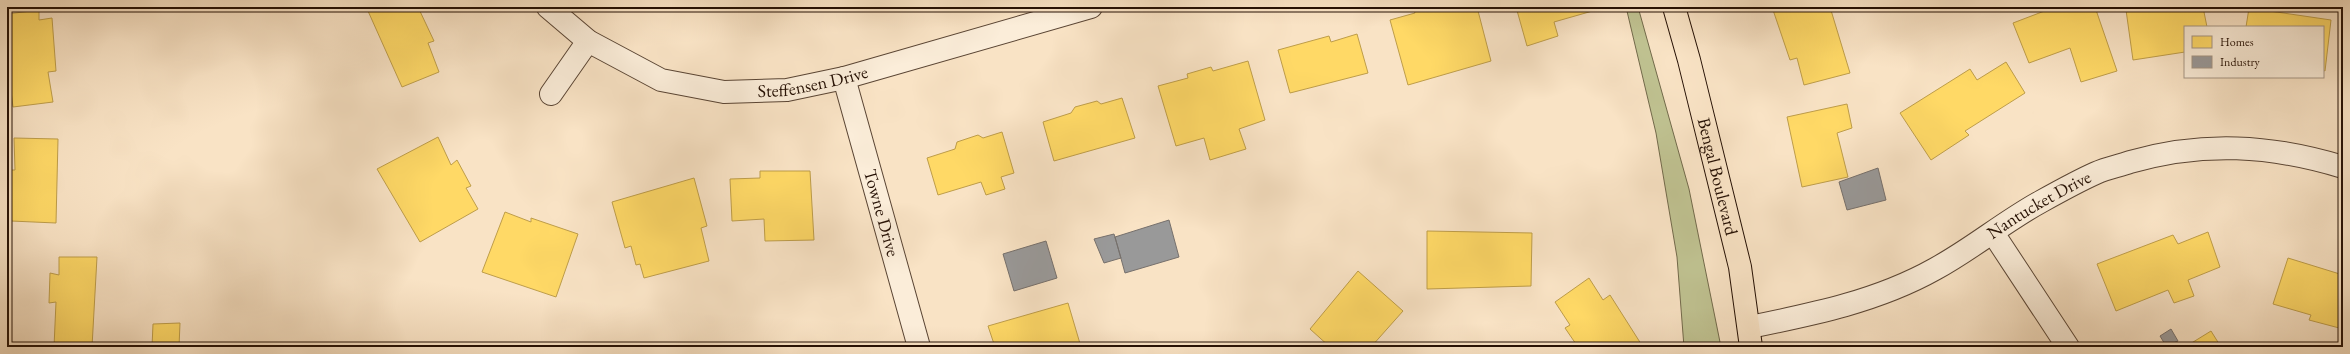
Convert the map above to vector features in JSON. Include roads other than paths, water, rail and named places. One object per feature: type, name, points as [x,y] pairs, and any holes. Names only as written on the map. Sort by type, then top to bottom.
[{"type":"main road","name":"Bengal Boulevard","points":[[1674,7],[1689,60],[1740,267],[1750,337]]},
{"type":"street","name":"Steffensen Drive","points":[[548,7],[588,41],[661,80],[724,92],[787,90],[844,78],[1092,7]]},
{"type":"street","points":[[551,94],[588,41]]},
{"type":"street","name":"Towne Drive","points":[[844,78],[919,347]]},
{"type":"street","name":"Nantucket Drive","points":[[1750,337],[1894,289],[1935,270],[2041,201],[2097,172],[2160,154],[2223,147],[2272,151],[2320,160],[2343,167]]},
{"type":"street","points":[[1994,232],[2068,347]]}]
